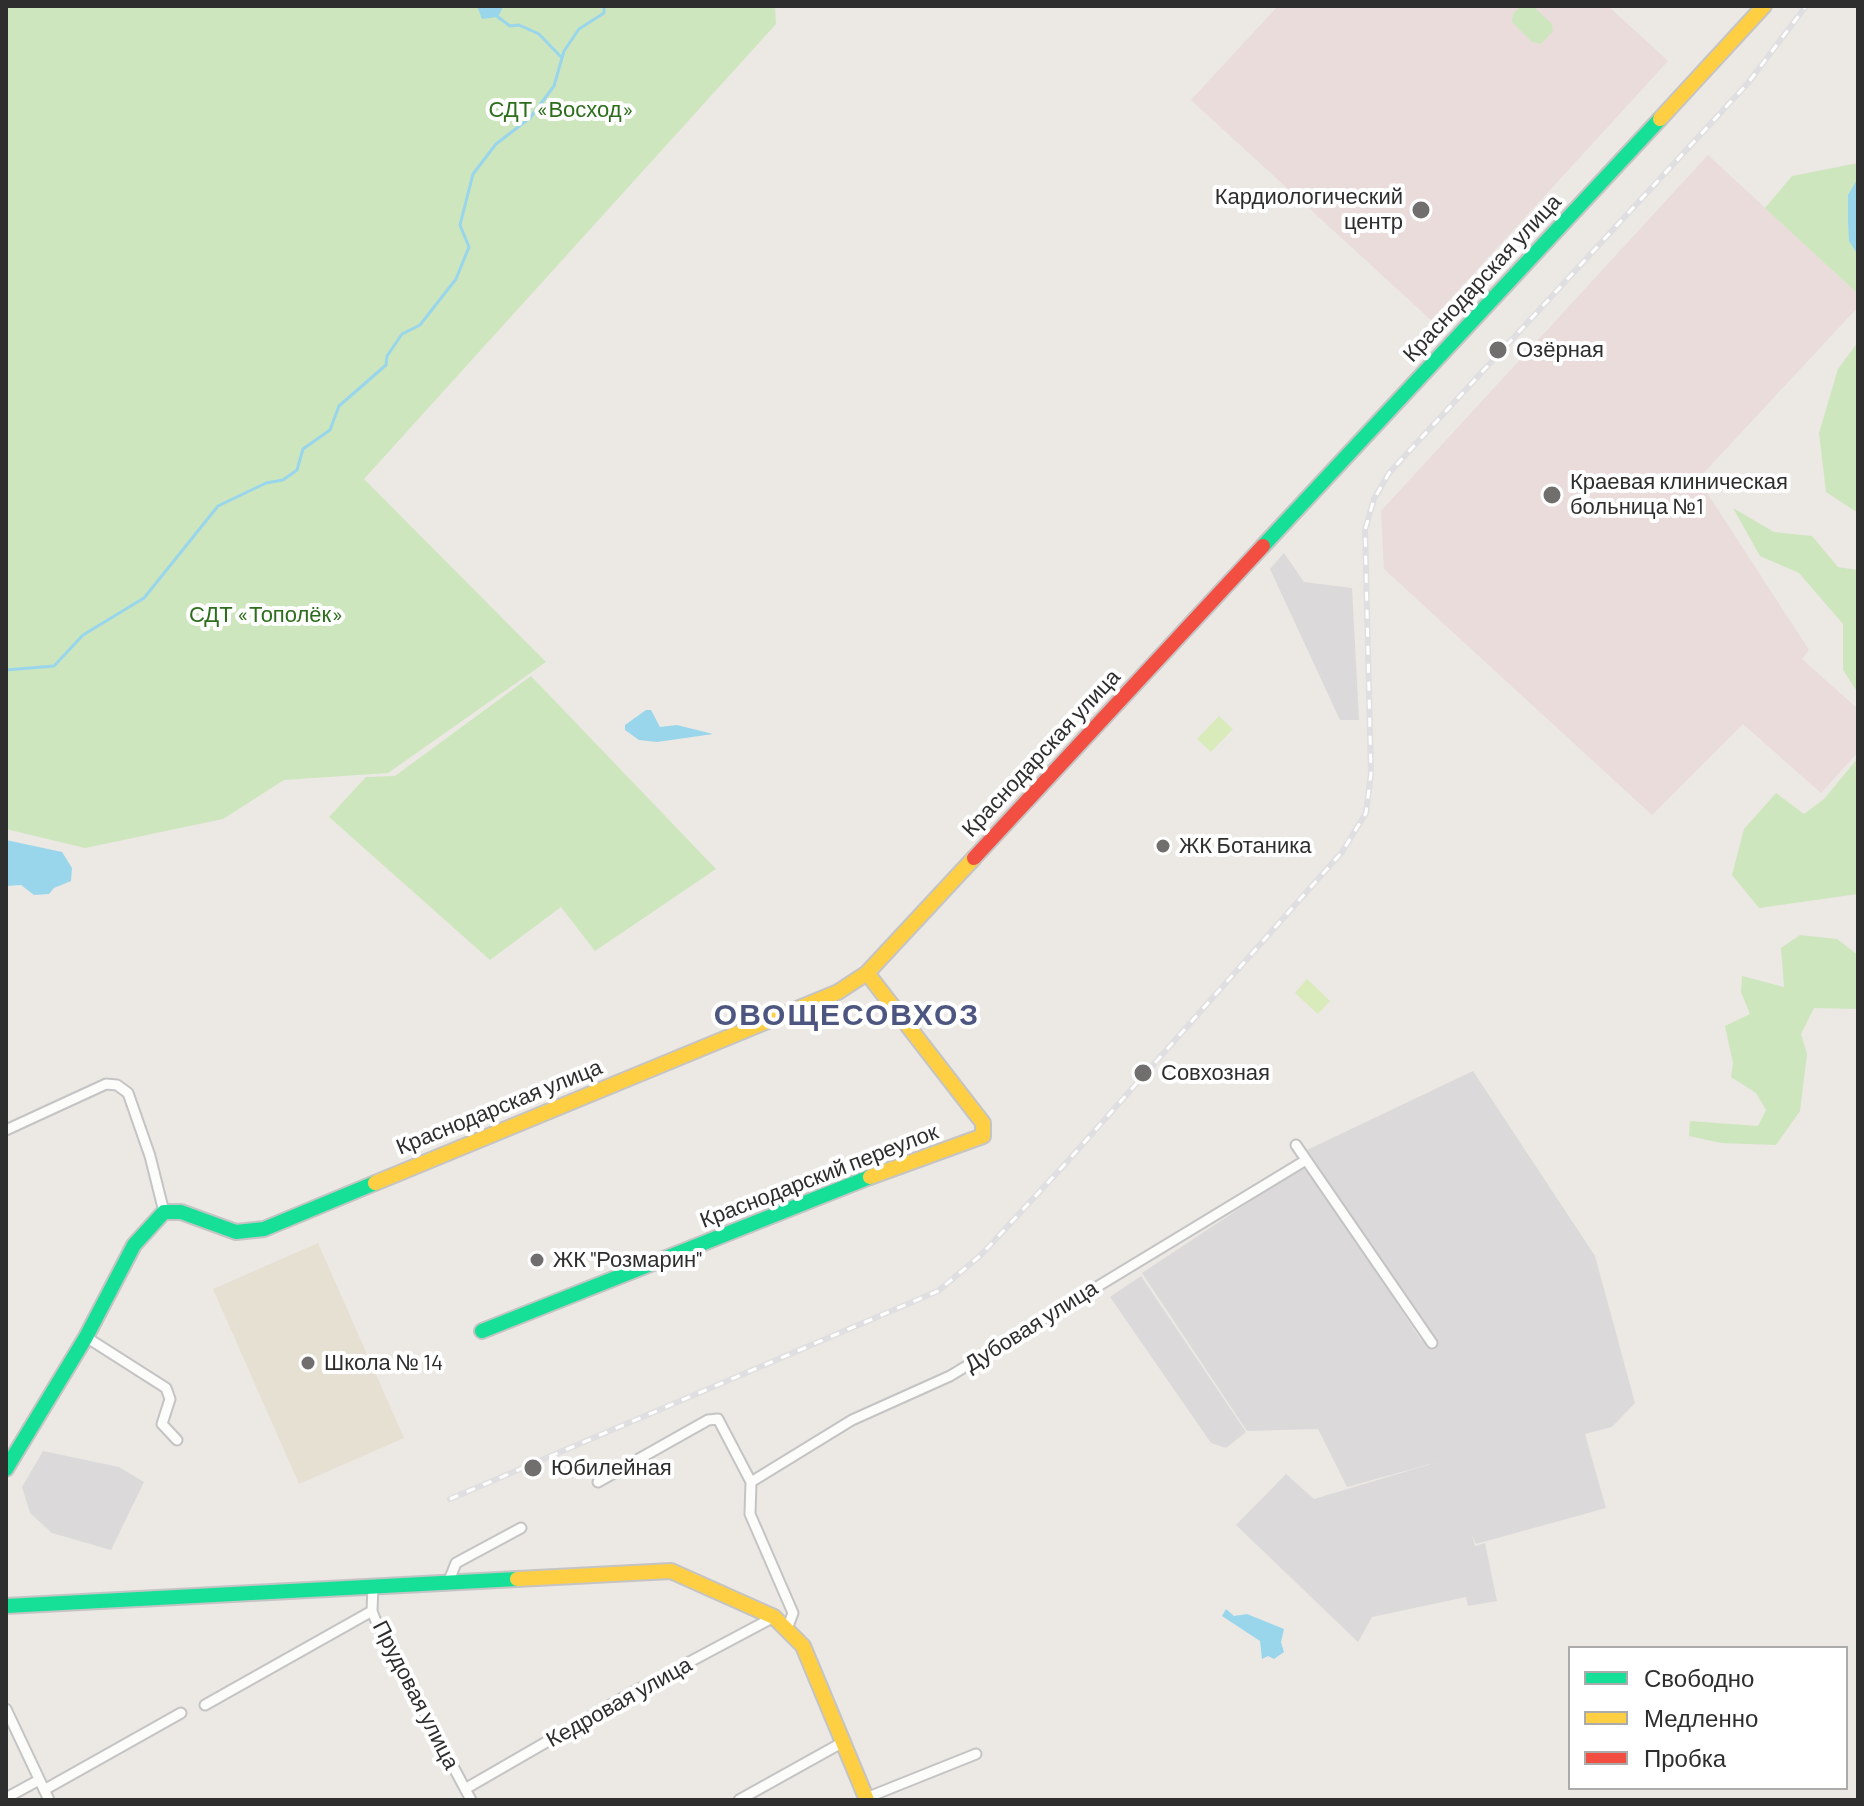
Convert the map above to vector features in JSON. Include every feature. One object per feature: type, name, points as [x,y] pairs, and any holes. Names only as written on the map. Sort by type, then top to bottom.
[{"type":"street","name":"Краснодарская улица","points":[[164,1212],[181,1212],[236,1232],[264,1229],[838,992],[867,973],[1761,7]]},
{"type":"street","name":"Краснодарский переулок","points":[[482,1331],[882,1172],[983,1136],[983,1123],[867,973]]},
{"type":"street","points":[[6,1130],[106,1084],[117,1085],[128,1093],[150,1156],[164,1212],[134,1245],[86,1337],[6,1469]]},
{"type":"street","points":[[1296,1145],[1432,1343]]},
{"type":"street","name":"Дубовая улица","points":[[751,1482],[852,1420],[950,1376],[1306,1160]]},
{"type":"street","points":[[86,1337],[166,1388],[170,1399],[162,1424],[177,1440]]},
{"type":"street","points":[[598,1482],[708,1420],[718,1419],[751,1482],[750,1514],[793,1613],[787,1629]]},
{"type":"street","points":[[448,1583],[456,1563],[521,1528]]},
{"type":"street","points":[[6,1606],[671,1571],[711,1584],[774,1617],[803,1646],[845,1741],[866,1799],[976,1754]]},
{"type":"street","name":"Прудовая улица","points":[[373,1586],[372,1611],[471,1800]]},
{"type":"street","points":[[205,1705],[372,1611]]},
{"type":"street","name":"Кедровая улица","points":[[465,1789],[633,1692],[774,1617]]},
{"type":"street","points":[[6,1709],[49,1800]]},
{"type":"street","points":[[6,1798],[41,1785],[181,1713]]},
{"type":"street","points":[[739,1800],[845,1741]]},
{"type":"shaded area","name":"Кардиологический центр","points":[[1278,6],[1608,6],[1668,61],[1431,320],[1191,100]]},
{"type":"shaded area","name":"Краевая клиническая больница №1","points":[[1708,155],[1858,294],[1858,307],[1698,479],[1809,650],[1802,659],[1858,709],[1858,752],[1821,793],[1743,724],[1652,815],[1384,569],[1381,511]]},
{"type":"shaded area","points":[[1284,553],[1304,582],[1352,588],[1359,720],[1340,720],[1270,569]]},
{"type":"shaded area","points":[[1473,1071],[1595,1256],[1635,1403],[1612,1427],[1585,1434],[1606,1508],[1476,1544],[1472,1535],[1475,1546],[1485,1543],[1497,1601],[1468,1606],[1466,1597],[1372,1617],[1358,1642],[1236,1525],[1286,1474],[1314,1499],[1441,1461],[1347,1487],[1318,1429],[1247,1431],[1142,1273],[1305,1165],[1421,1340],[1430,1333],[1307,1150]]},
{"type":"shaded area","name":"Школа № 14","points":[[318,1243],[404,1438],[299,1484],[213,1289]]},
{"type":"shaded area","points":[[1141,1276],[1246,1432],[1226,1448],[1211,1443],[1110,1297]]},
{"type":"shaded area","points":[[43,1451],[119,1467],[144,1482],[111,1550],[52,1533],[30,1513],[22,1487]]},
{"type":"green space","points":[[6,6],[775,6],[776,24],[364,479],[546,662],[388,773],[284,780],[223,819],[85,848],[6,829]]},
{"type":"green space","points":[[1521,6],[1533,6],[1552,24],[1553,31],[1541,44],[1532,42],[1512,22],[1513,14]]},
{"type":"green space","points":[[1858,163],[1858,294],[1765,208],[1792,176]]},
{"type":"green space","points":[[1858,342],[1858,513],[1826,492],[1819,433],[1838,369]]},
{"type":"green space","points":[[1733,508],[1774,532],[1812,536],[1838,567],[1858,570],[1858,693],[1843,670],[1843,624],[1799,573],[1760,556]]},
{"type":"green space","points":[[531,676],[716,869],[595,951],[561,907],[490,960],[329,817],[366,777],[395,776]]},
{"type":"green space","points":[[1219,716],[1233,729],[1211,752],[1197,739]]},
{"type":"green space","points":[[1858,758],[1858,894],[1759,908],[1732,875],[1744,829],[1776,793],[1804,814],[1824,799]]},
{"type":"green space","points":[[1800,935],[1837,939],[1858,955],[1858,1009],[1814,1008],[1801,1034],[1807,1054],[1800,1111],[1776,1145],[1721,1143],[1689,1136],[1690,1121],[1758,1126],[1766,1110],[1756,1093],[1731,1077],[1733,1063],[1725,1026],[1750,1014],[1741,992],[1742,976],[1784,987],[1781,948]]},
{"type":"green space","points":[[1307,979],[1330,1001],[1318,1014],[1295,993]]},
{"type":"water","points":[[477,6],[503,7],[498,17],[482,19]]},
{"type":"water","points":[[1858,178],[1858,255],[1849,241],[1848,195]]},
{"type":"water","points":[[646,710],[651,710],[660,727],[677,725],[713,734],[657,742],[639,740],[625,730],[625,725]]},
{"type":"water","points":[[6,840],[62,852],[72,868],[71,881],[54,888],[49,894],[34,895],[21,885],[6,886]]},
{"type":"water","points":[[1226,1609],[1234,1616],[1247,1614],[1284,1629],[1281,1642],[1284,1652],[1274,1659],[1268,1656],[1262,1659],[1260,1641],[1222,1616]]},
{"type":"waterway","points":[[6,670],[54,666],[83,635],[144,598],[218,506],[266,483],[283,480],[297,470],[303,449],[330,430],[339,406],[386,365],[387,356],[402,334],[420,325],[456,279],[469,247],[460,225],[473,174],[496,144],[530,118],[554,86],[564,51],[579,29],[604,13],[604,6]]},
{"type":"waterway","points":[[498,17],[510,26],[519,25],[539,34],[562,58]]},
{"type":"railway","points":[[450,1499],[938,1291],[981,1255],[1066,1163],[1342,852],[1366,813],[1371,773],[1365,530],[1374,499],[1389,473],[1748,83],[1806,6]]},
{"type":"traffic: fast","points":[[1263,546],[1660,119]]},
{"type":"traffic: fast","points":[[482,1331],[870,1177]]},
{"type":"traffic: fast","points":[[6,1469],[86,1337],[134,1245],[164,1212],[181,1212],[236,1232],[264,1229],[375,1183]]},
{"type":"traffic: fast","points":[[6,1606],[517,1579]]},
{"type":"traffic: slow","points":[[1660,119],[1764,6]]},
{"type":"traffic: slow","points":[[375,1183],[838,992],[867,973],[974,858]]},
{"type":"traffic: slow","points":[[867,973],[983,1123],[983,1136],[870,1177]]},
{"type":"traffic: slow","points":[[517,1579],[671,1571],[774,1617],[803,1646],[867,1800]]},
{"type":"traffic: jam","points":[[974,858],[1263,546]]},
{"type":"place","name":"Кардиологический центр","points":[[1421,210]]},
{"type":"place","name":"Озёрная","points":[[1498,350]]},
{"type":"place","name":"Краевая клиническая больница №1","points":[[1552,495]]},
{"type":"place","name":"ЖК Ботаника","points":[[1163,846]]},
{"type":"place","name":"Совхозная","points":[[1143,1073]]},
{"type":"place","name":"ЖК \"Розмарин\"","points":[[537,1260]]},
{"type":"place","name":"Школа № 14","points":[[308,1363]]},
{"type":"place","name":"Юбилейная","points":[[533,1468]]},
{"type":"district","name":"ОВОЩЕСОВХОЗ","points":[[847,1015]]},
{"type":"park label","name":"СДТ «Восход»","points":[[561,110]]},
{"type":"park label","name":"СДТ «Тополёк»","points":[[266,615]]}]
